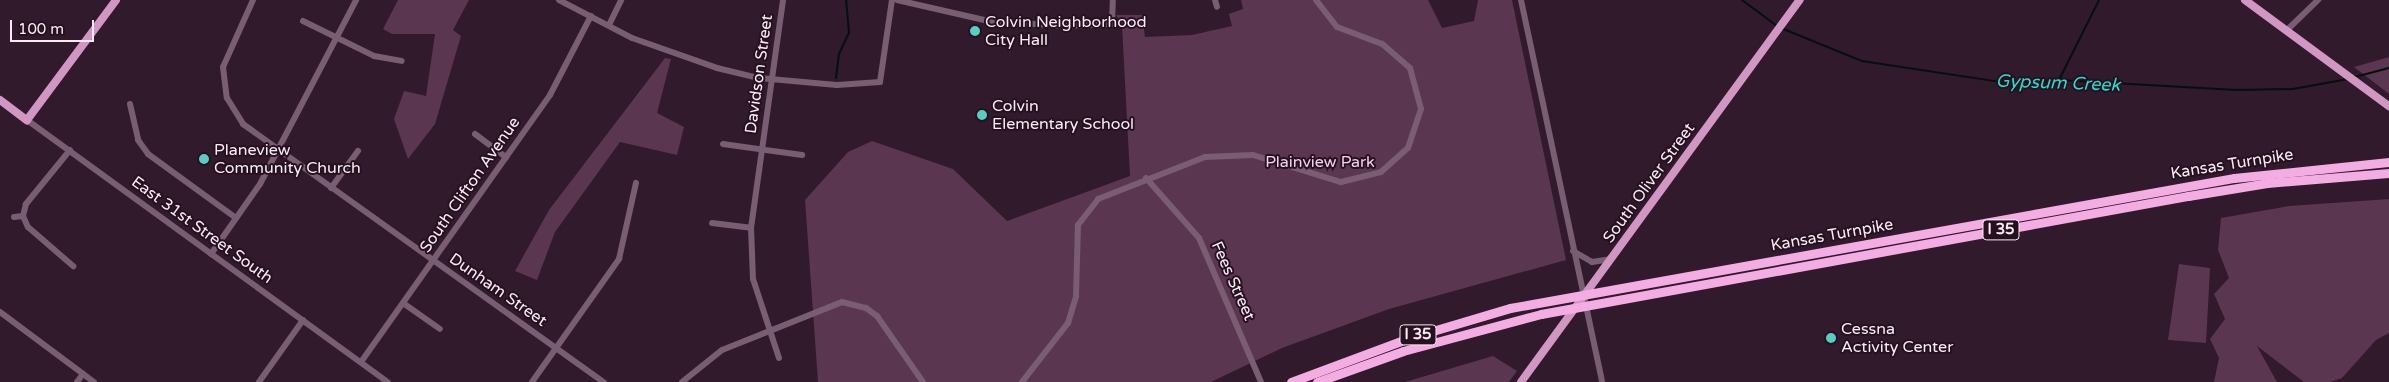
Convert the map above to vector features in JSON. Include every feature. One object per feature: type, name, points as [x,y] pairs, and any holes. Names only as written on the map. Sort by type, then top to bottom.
[{"type":"highway","name":"Kansas Turnpike","points":[[1291,382],[1409,338],[1548,301],[2234,178],[2389,162]]},
{"type":"highway","name":"Kansas Turnpike","points":[[1317,382],[1418,346],[1541,314],[2188,196],[2267,183],[2389,173]]},
{"type":"main road","points":[[28,120],[116,0]]},
{"type":"main road","name":"South Oliver Street","points":[[1521,382],[1800,0]]},
{"type":"main road","points":[[2245,0],[2389,106]]},
{"type":"main road","name":"East 31st Street South","points":[[0,100],[28,120]]},
{"type":"street","name":"Dunham Street","points":[[253,0],[225,56],[223,78],[233,112],[278,151],[604,382]]},
{"type":"street","points":[[211,254],[278,151],[356,0]]},
{"type":"street","points":[[559,0],[608,26],[678,55],[773,79],[837,85],[880,82],[892,0]]},
{"type":"street","points":[[608,26],[621,0]]},
{"type":"street","name":"Davidson Street","points":[[779,358],[753,279],[751,228],[783,0]]},
{"type":"street","points":[[897,0],[989,21],[1112,24],[1113,0]]},
{"type":"street","points":[[1022,382],[1068,323],[1076,296],[1074,240],[1086,212],[1098,199],[1146,178],[1205,157],[1228,154],[1280,161],[1323,179],[1341,182],[1358,180],[1395,163],[1417,130],[1421,109],[1410,68],[1382,44],[1337,26],[1316,0]]},
{"type":"street","points":[[1521,0],[1572,251],[1602,382]]},
{"type":"street","points":[[2286,31],[2318,0]]},
{"type":"street","name":"South Clifton Avenue","points":[[361,362],[553,90],[591,16]]},
{"type":"street","points":[[304,21],[374,56],[402,61]]},
{"type":"street","points":[[130,104],[138,140],[148,154],[236,218]]},
{"type":"street","name":"East 31st Street South","points":[[28,120],[388,382]]},
{"type":"street","points":[[475,134],[506,157]]},
{"type":"street","name":"Davidson Street","points":[[723,144],[763,151]]},
{"type":"street","points":[[70,150],[26,204],[24,216],[28,227],[73,266]]},
{"type":"street","points":[[331,188],[358,151]]},
{"type":"street","points":[[763,151],[802,155]]},
{"type":"street","name":"Fees Street","points":[[1146,178],[1199,238],[1260,380]]},
{"type":"street","points":[[532,382],[619,259],[636,183]]},
{"type":"street","points":[[14,217],[24,216]]},
{"type":"street","points":[[712,223],[751,228]]},
{"type":"street","points":[[1572,251],[1592,262],[1610,259]]},
{"type":"street","points":[[682,382],[720,351],[842,302],[868,309],[923,382]]},
{"type":"street","points":[[403,303],[440,329]]},
{"type":"street","points":[[0,312],[94,382]]},
{"type":"street","points":[[259,382],[303,320]]},
{"type":"street","points":[[77,382],[83,374]]},
{"type":"green space","points":[[398,0],[469,0],[453,30],[461,36],[435,124],[408,159],[394,119],[404,91],[426,96],[435,34],[392,34],[383,29]]},
{"type":"green space","name":"Plainview Park","points":[[1241,0],[1428,0],[1442,28],[1474,21],[1478,0],[1512,0],[1566,260],[1389,309],[1282,348],[1211,382],[818,382],[805,200],[848,152],[872,141],[953,169],[1007,221],[1130,176],[1122,26],[1116,15],[1142,15],[1145,37],[1192,35],[1232,26],[1229,14],[1243,9]]},
{"type":"green space","points":[[2389,57],[2389,94],[2354,67]]},
{"type":"green space","points":[[665,58],[671,59],[657,113],[684,127],[677,155],[620,142],[555,232],[537,280],[515,271],[549,210]]},
{"type":"green space","points":[[2389,199],[2389,333],[2376,340],[2342,378],[2330,382],[2304,382],[2257,346],[2277,382],[2214,382],[2219,358],[2210,339],[2225,319],[2214,294],[2229,278],[2218,250],[2221,218],[2289,206]]},
{"type":"green space","points":[[2179,264],[2210,268],[2206,343],[2168,340]]},
{"type":"green space","points":[[1493,356],[1517,371],[1509,382],[1405,382]]},
{"type":"waterway","points":[[836,78],[839,54],[849,33],[846,0]]},
{"type":"waterway","name":"Gypsum Creek","points":[[1742,0],[1777,26]]},
{"type":"waterway","points":[[2059,80],[2099,0]]},
{"type":"waterway","name":"Gypsum Creek","points":[[1781,28],[1862,61],[2008,83],[2059,80],[2237,90],[2293,89],[2348,79]]},
{"type":"waterway","name":"Gypsum Creek","points":[[2355,77],[2389,68]]},
{"type":"place","name":"Colvin Neighborhood City Hall","points":[[975,31]]},
{"type":"place","name":"Colvin Elementary School","points":[[982,115]]},
{"type":"place","name":"Planeview Community Church","points":[[204,159]]},
{"type":"place","name":"Cessna Activity Center","points":[[1831,338]]}]
